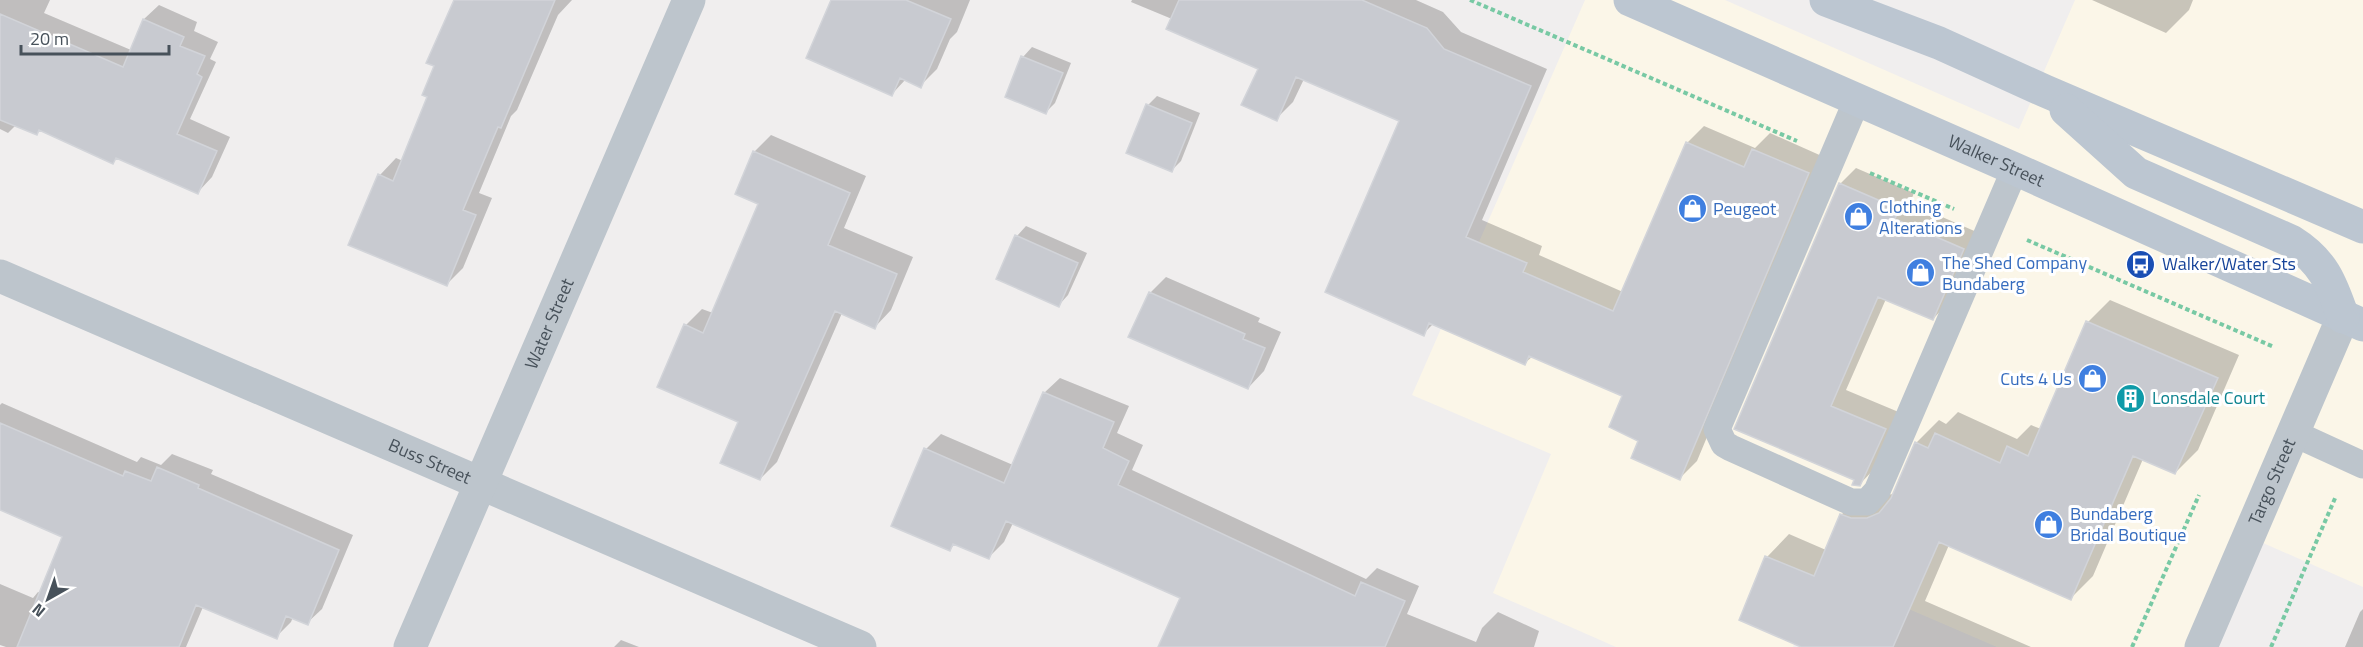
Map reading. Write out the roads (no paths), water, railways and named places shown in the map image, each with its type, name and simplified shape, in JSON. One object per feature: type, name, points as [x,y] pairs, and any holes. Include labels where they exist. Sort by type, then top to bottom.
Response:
[{"type":"main road","name":"Walker Street","points":[[1630,0],[2353,321]]},
{"type":"main road","points":[[1826,0],[1939,43],[2045,91],[2363,227]]},
{"type":"main road","points":[[2045,91],[2136,172],[2291,241],[2306,250],[2330,279],[2353,321]]},
{"type":"street","name":"Water Street","points":[[410,647],[689,0]]},
{"type":"street","name":"Buss Street","points":[[0,276],[860,647]]},
{"type":"street","name":"Targo Street","points":[[2201,647],[2293,433],[2353,321]]},
{"type":"lane","points":[[1857,100],[1717,429],[1724,444],[1731,448],[1851,502],[1867,502],[1877,492],[2015,169]]},
{"type":"lane","points":[[2293,433],[2357,462]]},
{"type":"place","name":"Peugeot","points":[[1692,209]]},
{"type":"place","name":"Clothing Alterations","points":[[1858,217]]},
{"type":"place","name":"Walker/Water Sts","points":[[2141,264]]},
{"type":"place","name":"The Shed Company Bundaberg","points":[[1921,273]]},
{"type":"place","name":"Cuts 4 Us","points":[[2093,379]]},
{"type":"place","name":"Lonsdale Court","points":[[2131,398]]},
{"type":"place","name":"Bundaberg Bridal Boutique","points":[[2049,524]]}]
